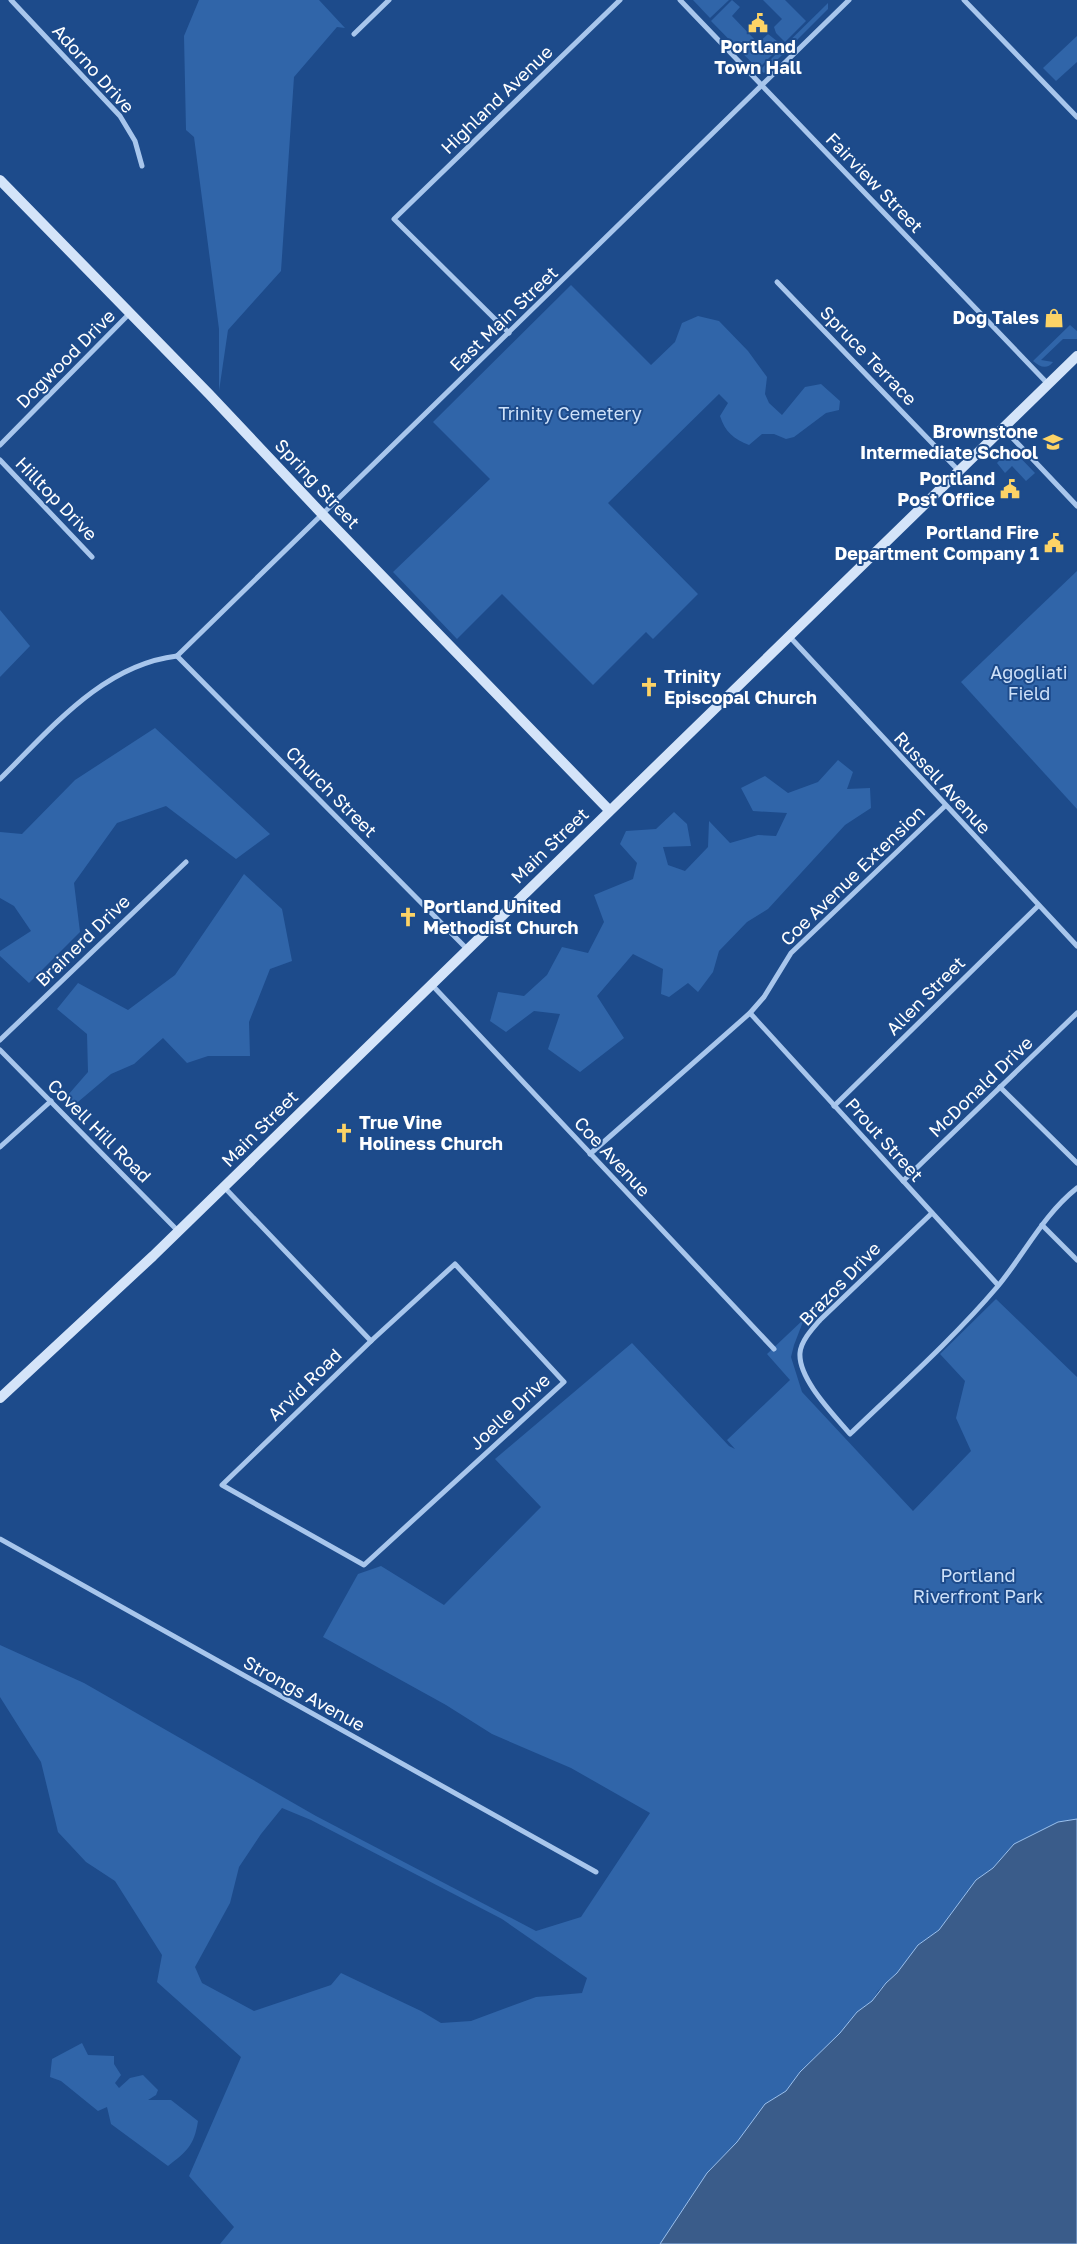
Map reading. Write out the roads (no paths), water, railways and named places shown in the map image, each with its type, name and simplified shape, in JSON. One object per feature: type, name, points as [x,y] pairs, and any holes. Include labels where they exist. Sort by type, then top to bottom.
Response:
[{"type":"main road","name":"Spring Street","points":[[0,180],[609,810]]},
{"type":"main road","name":"Main Street","points":[[0,1398],[179,1231],[430,984],[1077,356]]},
{"type":"street","name":"Adorno Drive","points":[[11,0],[120,116],[135,141],[142,166]]},
{"type":"street","points":[[354,34],[390,0]]},
{"type":"street","name":"Highland Avenue","points":[[509,333],[394,220],[620,0]]},
{"type":"street","name":"Fairview Street","points":[[680,0],[1049,384]]},
{"type":"street","name":"East Main Street","points":[[177,656],[849,0]]},
{"type":"street","points":[[964,0],[1077,117]]},
{"type":"street","name":"Spruce Terrace","points":[[777,282],[959,471]]},
{"type":"street","name":"Dogwood Drive","points":[[0,445],[130,313]]},
{"type":"street","points":[[1003,428],[1077,506]]},
{"type":"street","name":"Hilltop Drive","points":[[0,460],[92,557]]},
{"type":"street","name":"Russell Avenue","points":[[789,636],[1077,946]]},
{"type":"street","points":[[0,779],[89,693],[125,672],[156,658],[177,656]]},
{"type":"street","name":"Church Street","points":[[177,656],[467,949]]},
{"type":"street","name":"Coe Avenue Extension","points":[[590,1154],[750,1014],[764,997],[791,953],[945,806]]},
{"type":"street","name":"Brainerd Drive","points":[[0,1040],[186,862]]},
{"type":"street","name":"Allen Street","points":[[834,1106],[1038,906]]},
{"type":"street","name":"Coe Avenue","points":[[430,984],[774,1349]]},
{"type":"street","name":"McDonald Drive","points":[[903,1181],[1077,1013]]},
{"type":"street","name":"Prout Street","points":[[750,1014],[998,1285]]},
{"type":"street","name":"Covell Hill Road","points":[[0,1050],[179,1231]]},
{"type":"street","points":[[1000,1087],[1077,1163]]},
{"type":"street","points":[[0,1147],[51,1101]]},
{"type":"street","points":[[224,1187],[371,1341]]},
{"type":"street","points":[[998,1285],[1042,1225],[1077,1188]]},
{"type":"street","name":"Brazos Drive","points":[[932,1212],[820,1320],[807,1336],[800,1353],[805,1372],[813,1389],[850,1434],[961,1327],[998,1285]]},
{"type":"street","points":[[1042,1225],[1077,1260]]},
{"type":"street","name":"Joelle Drive","points":[[364,1565],[564,1382],[455,1264],[371,1341]]},
{"type":"street","name":"Arvid Road","points":[[364,1565],[222,1485],[371,1341]]},
{"type":"street","name":"Strongs Avenue","points":[[0,1539],[596,1872]]},
{"type":"place","name":"Portland Town Hall","points":[[758,23]]},
{"type":"place","name":"Dog Tales","points":[[1054,318]]},
{"type":"place","name":"Brownstone Intermediate School","points":[[1053,442]]},
{"type":"place","name":"Portland Post Office","points":[[1010,489]]},
{"type":"place","name":"Portland Fire Department Company 1","points":[[1054,543]]},
{"type":"place","name":"Trinity Episcopal Church","points":[[649,687]]},
{"type":"place","name":"Portland United Methodist Church","points":[[408,917]]},
{"type":"place","name":"True Vine Holiness Church","points":[[344,1133]]},
{"type":"park label","name":"Trinity Cemetery","points":[[570,414]]},
{"type":"park label","name":"Agogliati Field","points":[[1029,683]]},
{"type":"park label","name":"Portland Riverfront Park","points":[[978,1586]]}]
